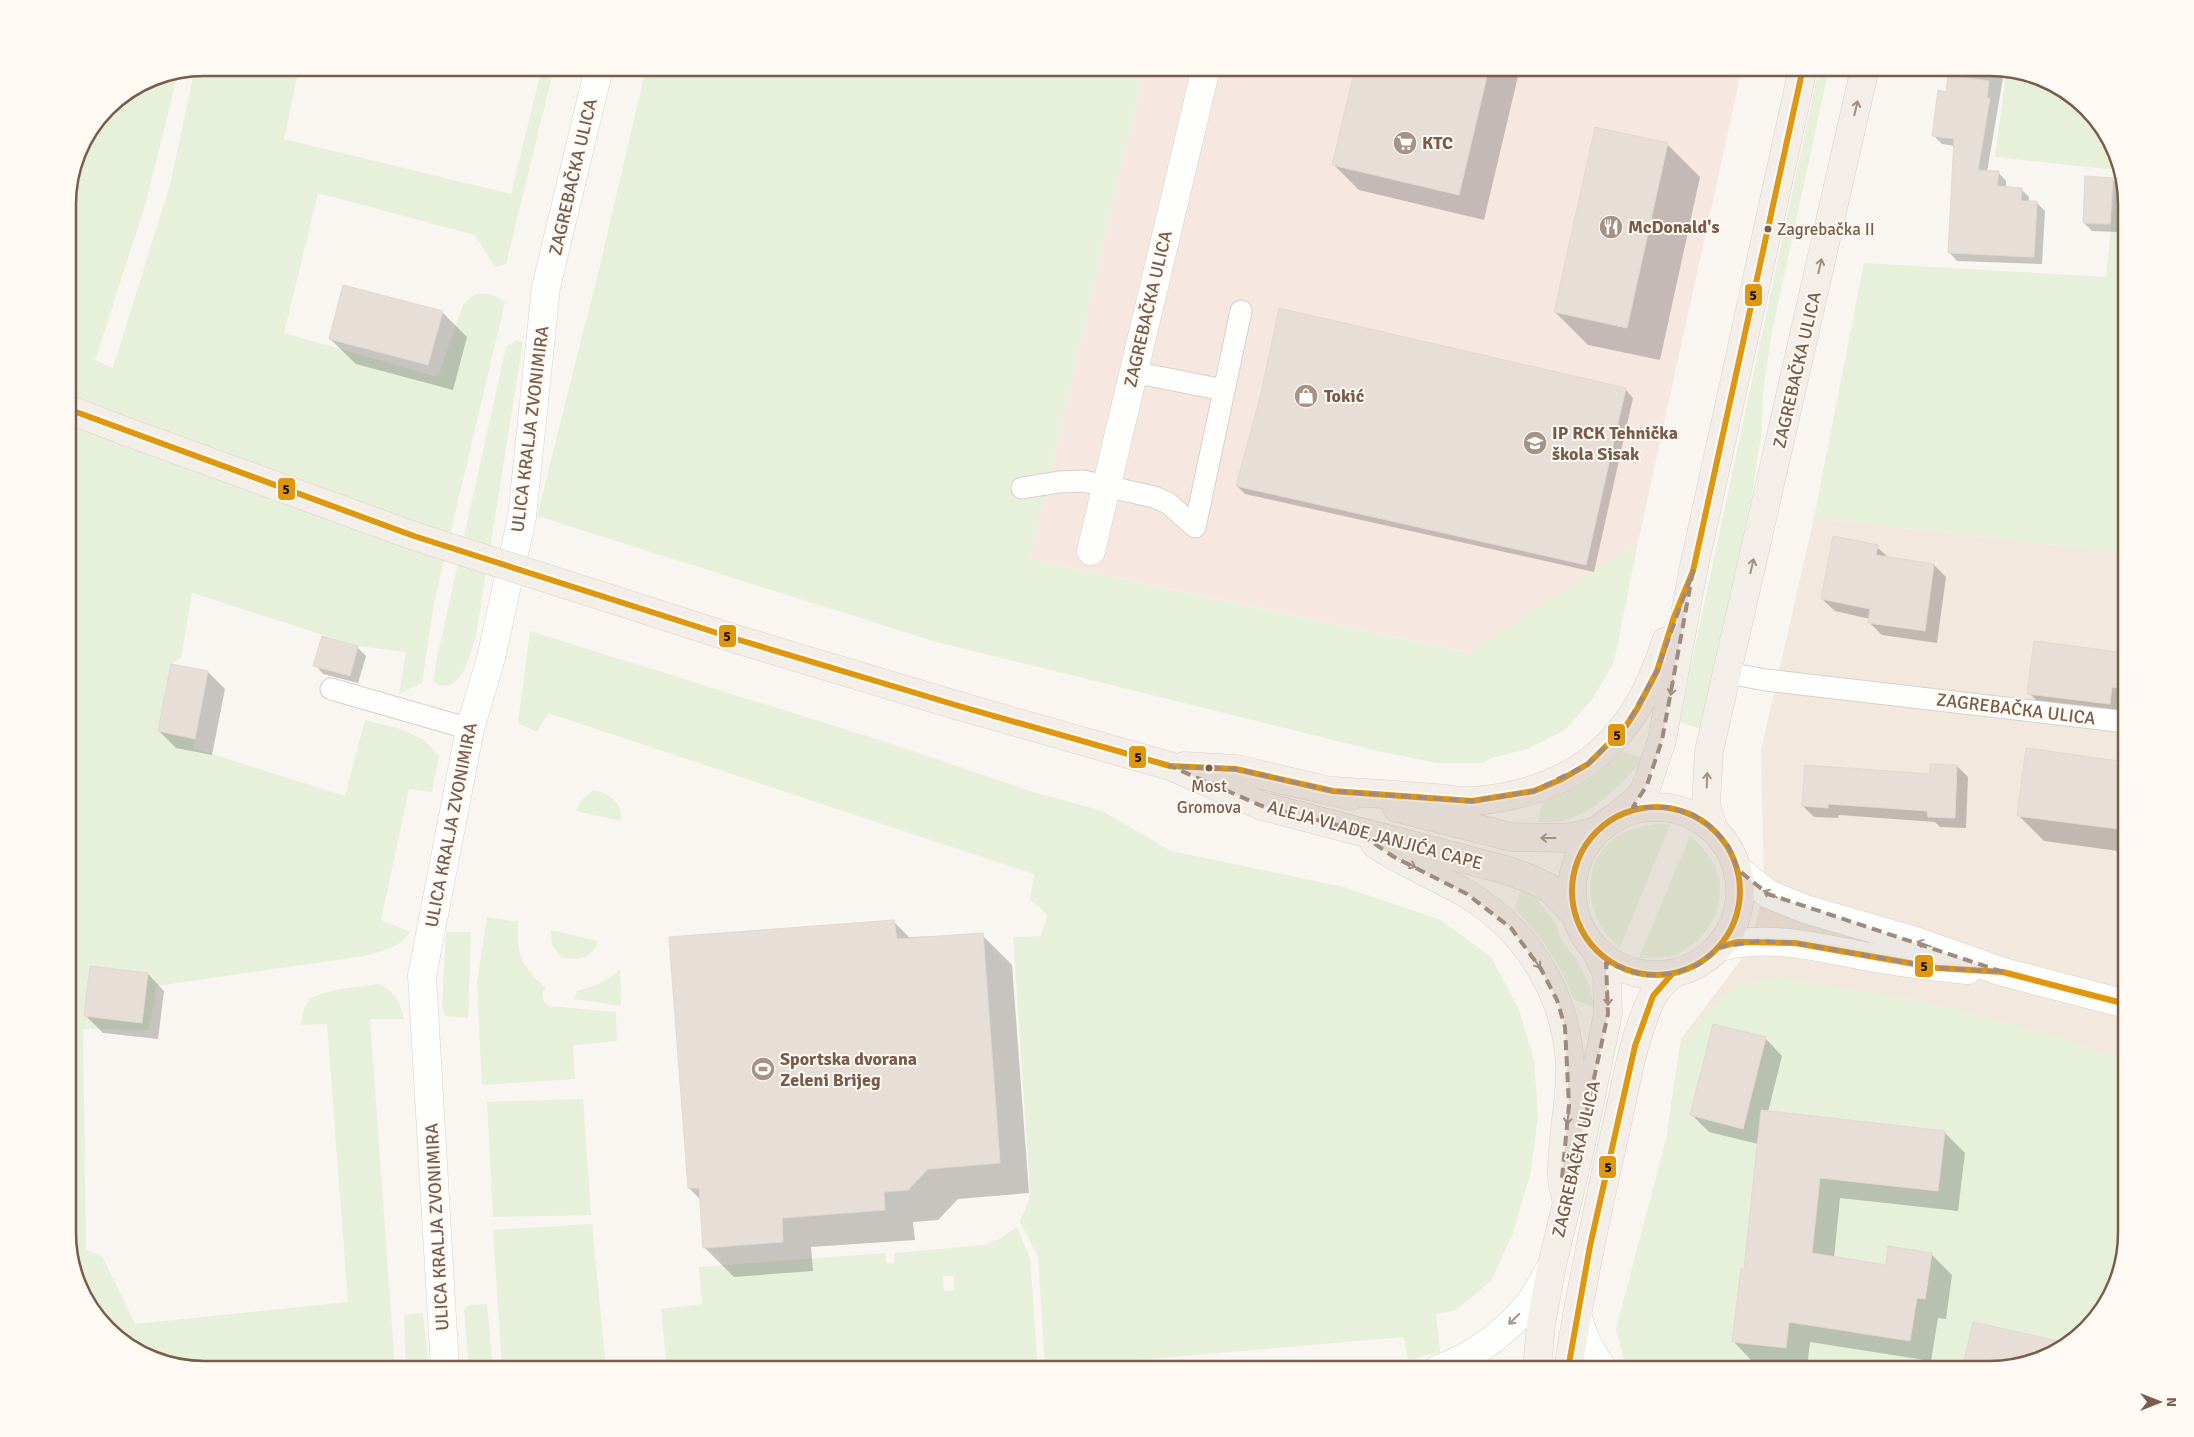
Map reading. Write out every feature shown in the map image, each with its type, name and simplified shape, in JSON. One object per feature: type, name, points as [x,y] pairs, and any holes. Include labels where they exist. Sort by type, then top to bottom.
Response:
[{"type":"main road","points":[[1618,815],[1642,806],[1668,806],[1692,814],[1713,828],[1729,847],[1738,870],[1741,890],[1739,911],[1731,930],[1720,947],[1698,965],[1672,974],[1644,975],[1619,967],[1596,951],[1586,940],[1574,913],[1571,890],[1574,869],[1582,848],[1596,831],[1638,799],[1647,785],[1662,740],[1693,571],[1801,76]]},
{"type":"main road","name":"ZAGREBAČKA ULICA","points":[[1713,828],[1706,804],[1709,751],[1863,76]]},
{"type":"main road","name":"ALEJA VLADE JANJIĆA CAPE","points":[[77,412],[414,536],[736,639],[959,706],[1170,766],[1262,806],[1502,869],[1531,879],[1549,888],[1574,913]]},
{"type":"main road","points":[[1333,791],[1472,801],[1534,791],[1562,779],[1588,764],[1637,709],[1657,671],[1674,617],[1693,571]]},
{"type":"main road","name":"ALEJA VLADE JANJIĆA CAPE","points":[[1170,766],[1236,769],[1333,791],[1511,837],[1568,838],[1596,831]]},
{"type":"main road","points":[[1354,829],[1394,857],[1466,894],[1487,909],[1511,928],[1541,969],[1557,1000],[1565,1027],[1570,1068],[1569,1105],[1562,1178],[1567,1202]]},
{"type":"main road","name":"ZAGREBAČKA ULICA","points":[[1538,1361],[1541,1324],[1552,1265],[1608,1014],[1607,974],[1596,951]]},
{"type":"main road","name":"ZAGREBAČKA ULICA","points":[[1569,1361],[1596,1217],[1636,1040],[1651,999],[1661,983],[1672,974]]},
{"type":"street","name":"ZAGREBAČKA ULICA","points":[[546,287],[597,76]]},
{"type":"street","name":"ZAGREBAČKA ULICA","points":[[1091,551],[1204,76]]},
{"type":"street","name":"ULICA KRALJA ZVONIMIRA","points":[[444,1361],[422,976],[470,729],[491,658],[522,517],[546,287]]},
{"type":"street","points":[[1738,870],[1768,894],[1805,909],[1915,941],[2003,972],[2118,1002]]},
{"type":"street","points":[[1720,947],[1738,942],[1795,943],[1937,968],[2003,972]]},
{"type":"street","points":[[1455,1361],[1506,1327],[1527,1306],[1552,1265]]},
{"type":"street","points":[[1577,1314],[1581,1331],[1597,1361]]},
{"type":"lane","points":[[1022,488],[1059,482],[1082,481],[1154,496],[1168,503],[1195,527],[1241,311]]},
{"type":"lane","points":[[1133,372],[1224,390]]},
{"type":"lane","name":"ZAGREBAČKA ULICA","points":[[1726,673],[1766,680],[2118,721]]},
{"type":"lane","points":[[331,690],[470,729]]},
{"type":"highlighted area","points":[[1693,571],[1662,740],[1647,785],[1633,807],[1668,807],[1692,814],[1713,828],[1729,847],[1738,870],[1768,894],[2003,972],[1937,968],[1795,943],[1760,941],[1720,947],[1698,965],[1672,974],[1644,975],[1606,963],[1608,1014],[1567,1202],[1562,1178],[1569,1105],[1565,1027],[1557,1000],[1541,969],[1511,928],[1467,894],[1394,857],[1353,829],[1262,806],[1170,766],[1236,769],[1333,791],[1472,801],[1534,791],[1588,764],[1626,726],[1657,671]]},
{"type":"shaded area","points":[[1142,76],[1740,76],[1638,542],[1471,653],[1030,559]]},
{"type":"shaded area","points":[[1814,518],[2118,552],[2117,1249],[2111,1274],[2096,1304],[2074,1329],[2046,1348],[2006,1360],[1989,1361],[1625,1361],[1665,1148],[1681,1039],[1749,949],[1764,890],[1761,750]]},
{"type":"green space","points":[[297,76],[284,139],[511,194],[540,76],[552,76],[506,264],[495,267],[475,235],[318,193],[284,333],[438,377],[463,305],[475,294],[491,294],[505,302],[434,603],[422,683],[399,694],[406,652],[358,646],[192,593],[181,658],[171,664],[158,731],[195,739],[193,748],[345,796],[365,720],[401,729],[424,740],[439,756],[432,792],[409,789],[381,920],[410,932],[396,945],[364,956],[156,986],[149,1030],[83,1029],[86,1250],[102,1256],[135,1324],[348,1302],[327,1024],[301,1025],[306,1004],[313,998],[330,991],[379,984],[394,994],[399,1002],[404,1019],[370,1019],[394,1361],[205,1361],[188,1360],[163,1354],[133,1339],[108,1317],[89,1289],[79,1257],[77,1241],[77,196],[81,171],[89,148],[108,120],[140,93],[163,83],[176,80],[145,206],[95,360],[113,368],[170,185],[193,77]]},
{"type":"green space","points":[[644,76],[1142,76],[1030,559],[1470,653],[1638,542],[1614,662],[1593,698],[1565,730],[1527,749],[1491,758],[1483,763],[1436,763],[1378,751],[933,641],[537,516],[602,257]]},
{"type":"green space","points":[[1817,76],[1827,76],[1772,331],[1763,392],[1762,429],[1751,500],[1702,729],[1679,722]]},
{"type":"green space","points":[[2006,77],[2046,89],[2074,108],[2096,133],[2105,148],[2113,170],[1995,157]]},
{"type":"green space","points":[[2116,183],[2118,205],[2118,552],[1814,518],[1864,263],[2106,277]]},
{"type":"green space","points":[[517,340],[522,343],[522,348],[476,635],[463,672],[451,684],[443,686],[433,682],[437,658],[505,352],[507,346]]},
{"type":"green space","points":[[530,631],[883,741],[1034,792],[1102,811],[1171,851],[1344,887],[1439,919],[1491,957],[1519,1010],[1534,1060],[1538,1116],[1531,1171],[1513,1233],[1491,1281],[1456,1310],[1436,1314],[1440,1352],[1410,1360],[1407,1356],[1404,1337],[1126,1361],[1045,1361],[1038,1257],[1020,1221],[1028,1203],[1030,1190],[1013,937],[1041,936],[1047,916],[1042,909],[1030,900],[1034,874],[548,713],[537,732],[518,723]]},
{"type":"green space","points":[[1622,752],[1644,758],[1607,796],[1574,817],[1561,821],[1538,822],[1542,803],[1585,782]]},
{"type":"green space","points":[[593,790],[605,794],[618,804],[622,821],[576,811],[580,802]]},
{"type":"green space","points":[[1657,824],[1670,825],[1620,947],[1608,935],[1599,921],[1590,891],[1591,875],[1596,860],[1606,846],[1619,835],[1633,829]]},
{"type":"green space","points":[[1690,836],[1710,858],[1719,879],[1720,891],[1714,916],[1709,927],[1701,937],[1681,952],[1666,957],[1639,958]]},
{"type":"green space","points":[[1521,889],[1538,900],[1556,924],[1561,940],[1577,960],[1590,987],[1594,1007],[1574,1000],[1556,962],[1534,931],[1515,909]]},
{"type":"green space","points":[[487,917],[518,922],[518,943],[522,959],[526,967],[546,988],[542,993],[544,1002],[549,1006],[616,1012],[617,1041],[573,1045],[575,1079],[482,1085],[477,983]]},
{"type":"green space","points":[[551,930],[598,941],[592,952],[584,957],[573,959],[561,957],[552,945]]},
{"type":"green space","points":[[446,932],[471,932],[468,1018],[445,1016],[442,1006]]},
{"type":"green space","points":[[620,969],[621,1006],[574,999],[577,991],[606,980]]},
{"type":"green space","points":[[1778,977],[1922,1000],[2055,1035],[2118,1058],[2117,1249],[2105,1289],[2086,1317],[2074,1329],[2046,1348],[2006,1360],[1624,1361],[1616,1329],[1666,1139],[1680,1046],[1708,1010],[1739,984]]},
{"type":"green space","points":[[583,1099],[591,1215],[493,1217],[487,1102]]},
{"type":"green space","points":[[592,1224],[605,1361],[501,1361],[493,1230]]},
{"type":"green space","points":[[1017,1227],[1030,1258],[1037,1361],[666,1361],[661,1309],[702,1304],[699,1267],[885,1253],[886,1263],[894,1264],[894,1253],[984,1245],[1001,1238]],"holes":[[[943,1276],[954,1276],[954,1290],[944,1291]]]},
{"type":"green space","points":[[487,1304],[492,1361],[468,1361],[464,1309],[469,1305]]},
{"type":"green space","points":[[423,1313],[428,1361],[406,1361],[404,1315]]},
{"type":"building","name":"KTC","points":[[1353,76],[1487,76],[1459,195],[1332,165]]},
{"type":"building","points":[[1948,76],[1989,81],[1987,98],[1990,98],[1978,170],[1999,171],[1997,186],[2022,188],[2021,201],[2037,201],[2034,257],[1948,253],[1954,139],[1932,136],[1938,90],[1946,92]]},
{"type":"building","name":"McDonald's","points":[[1595,127],[1668,143],[1627,328],[1554,312]]},
{"type":"building","points":[[2085,176],[2113,178],[2110,224],[2083,223]]},
{"type":"building","points":[[343,285],[443,311],[428,365],[329,339]]},
{"type":"building","points":[[1279,308],[1626,388],[1586,565],[1236,486],[1260,397]]},
{"type":"building","points":[[1833,536],[1878,545],[1876,555],[1934,564],[1925,631],[1868,623],[1870,609],[1821,599]]},
{"type":"building","points":[[322,636],[358,646],[350,676],[313,666]]},
{"type":"building","points":[[2034,641],[2118,652],[2118,688],[2112,687],[2110,704],[2027,694]]},
{"type":"building","points":[[171,664],[208,671],[195,739],[158,731]]},
{"type":"building","points":[[2026,748],[2118,761],[2118,829],[2017,816]]},
{"type":"building","points":[[1930,764],[1957,765],[1955,818],[1928,817],[1927,811],[1828,804],[1828,808],[1802,806],[1805,765],[1930,774]]},
{"type":"building","points":[[894,920],[897,939],[983,933],[1000,1163],[928,1169],[908,1190],[884,1192],[885,1210],[782,1218],[783,1242],[703,1248],[699,1188],[688,1188],[669,937]]},
{"type":"building","points":[[90,966],[148,973],[142,1023],[84,1016]]},
{"type":"building","points":[[1713,1024],[1766,1037],[1743,1129],[1690,1115]]},
{"type":"building","points":[[1761,1110],[1945,1131],[1938,1191],[1820,1178],[1812,1253],[1886,1265],[1888,1246],[1932,1253],[1925,1299],[1917,1298],[1910,1341],[1789,1322],[1786,1348],[1732,1342],[1741,1269],[1744,1269]]},
{"type":"building","points":[[1973,1322],[2058,1341],[2031,1354],[2006,1360],[1964,1361]]},
{"type":"transit line","name":"5","points":[[77,412],[414,536],[736,639],[959,706],[1170,766],[1236,769],[1333,791],[1472,801],[1534,791],[1562,779],[1588,764],[1626,726],[1657,671],[1674,617],[1693,571],[1801,76]]},
{"type":"transit line","name":"5","points":[[1664,807],[1688,813],[1716,831],[1726,844],[1737,866],[1740,891],[1737,916],[1726,938],[1716,951],[1703,961],[1681,972],[1648,975],[1631,972],[1616,965],[1602,956],[1591,945],[1575,916],[1572,883],[1575,866],[1582,851],[1591,837],[1602,826],[1631,810],[1664,807]]},
{"type":"transit line","name":"5","points":[[1720,947],[1738,942],[1795,943],[1937,968],[2003,972],[2118,1002]]},
{"type":"transit line","name":"5","points":[[1569,1361],[1590,1246],[1635,1046],[1653,996],[1672,974]]},
{"type":"place","name":"KTC","points":[[1405,143]]},
{"type":"place","name":"McDonald's","points":[[1611,227]]},
{"type":"place","name":"Zagrebačka II","points":[[1768,229]]},
{"type":"place","name":"Tokić","points":[[1306,396]]},
{"type":"place","name":"IP RCK Tehnička škola Sisak","points":[[1535,443]]},
{"type":"place","name":"Most Gromova","points":[[1209,768]]},
{"type":"place","name":"Sportska dvorana Zeleni Brijeg","points":[[763,1069]]}]
